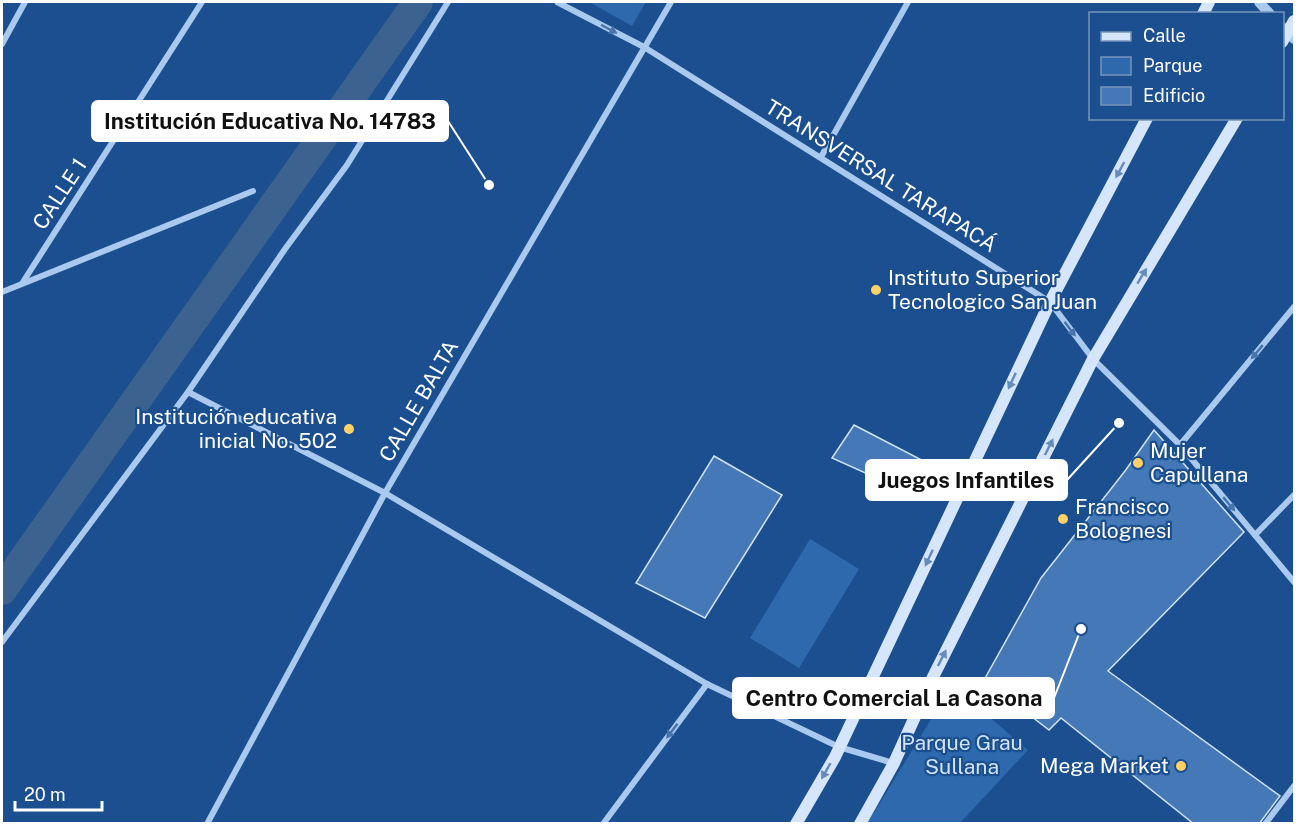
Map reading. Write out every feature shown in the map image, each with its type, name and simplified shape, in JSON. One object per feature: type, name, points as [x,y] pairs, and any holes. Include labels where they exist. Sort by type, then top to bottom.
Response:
[{"type":"main road","points":[[1287,35],[1294,21]]},
{"type":"main road","points":[[796,824],[839,747],[1050,302],[1146,120]]},
{"type":"main road","points":[[860,824],[894,763],[933,677],[1093,359],[1236,120]]},
{"type":"street","points":[[2,44],[25,2]]},
{"type":"street","name":"CALLE 1","points":[[23,282],[202,2]]},
{"type":"street","points":[[2,642],[188,392],[285,249],[347,165],[448,2]]},
{"type":"street","name":"TRANSVERSAL TARAPACÁ","points":[[557,2],[644,47],[1050,302],[1093,359],[1180,445],[1294,582]]},
{"type":"street","name":"CALLE BALTA","points":[[207,824],[385,493],[671,2]]},
{"type":"street","points":[[820,158],[908,2]]},
{"type":"street","points":[[2,292],[253,191]]},
{"type":"street","points":[[1180,445],[1294,307]]},
{"type":"street","points":[[188,392],[385,493],[707,684],[839,747],[894,763]]},
{"type":"street","points":[[1255,535],[1294,495]]},
{"type":"street","points":[[603,824],[707,684]]},
{"type":"street","points":[[1265,824],[1294,786]]},
{"type":"green space","points":[[589,2],[646,2],[632,26]]},
{"type":"green space","points":[[810,539],[859,569],[799,668],[750,638]]},
{"type":"green space","name":"Parque Grau Sullana","points":[[952,685],[1028,750],[960,823],[867,824]]},
{"type":"building","points":[[854,425],[939,469],[921,498],[832,458]]},
{"type":"building","points":[[1154,430],[1244,532],[1108,671],[1280,796],[1259,824],[1194,824],[1061,718],[1049,730],[984,680],[1041,578],[1125,471]]},
{"type":"building","points":[[714,456],[782,495],[705,618],[636,583]]},
{"type":"waterway","points":[[2,590],[418,2]]},
{"type":"place","name":"Institución Educativa No. 14783","points":[[489,185]]},
{"type":"place","name":"Instituto Superior Tecnologico San Juan","points":[[876,290]]},
{"type":"place","name":"Juegos Infantiles","points":[[1119,423]]},
{"type":"place","name":"Institución educativa inicial No. 502","points":[[349,429]]},
{"type":"place","name":"Mujer Capullana","points":[[1138,463]]},
{"type":"place","name":"Francisco Bolognesi","points":[[1063,519]]},
{"type":"place","name":"Centro Comercial La Casona","points":[[1081,629]]},
{"type":"place","name":"Mega Market","points":[[1181,766]]}]
